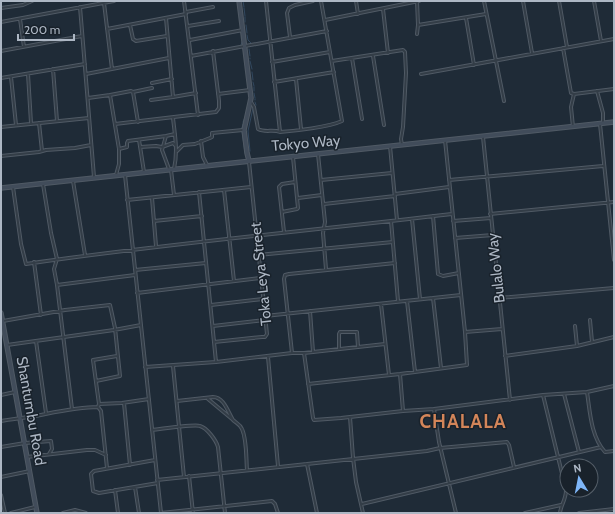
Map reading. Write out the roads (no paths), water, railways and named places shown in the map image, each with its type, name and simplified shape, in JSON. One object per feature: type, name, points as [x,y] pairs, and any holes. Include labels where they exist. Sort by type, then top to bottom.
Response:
[{"type":"main road","points":[[241,1],[243,30],[253,89],[252,102],[246,129],[248,154],[243,162]]},
{"type":"main road","points":[[241,1],[252,102],[244,130],[249,161]]},
{"type":"main road","name":"Tokyo Way","points":[[1,188],[614,122]]},
{"type":"main road","points":[[248,154],[252,159],[256,160]]},
{"type":"main road","name":"Shantumbu Road","points":[[1,313],[3,336],[7,345],[37,513]]},
{"type":"street","points":[[1,8],[23,5],[32,1]]},
{"type":"street","points":[[1,22],[114,1]]},
{"type":"street","points":[[184,1],[190,40],[198,115]]},
{"type":"street","points":[[266,1],[280,132]]},
{"type":"street","points":[[290,38],[289,8],[313,1]]},
{"type":"street","points":[[252,102],[258,130],[262,131],[276,130],[280,132],[333,124],[342,121],[321,1]]},
{"type":"street","points":[[356,1],[358,14]]},
{"type":"street","points":[[325,20],[418,1],[417,34]]},
{"type":"street","points":[[484,1],[504,101]]},
{"type":"street","points":[[523,1],[532,53]]},
{"type":"street","points":[[560,1],[567,47]]},
{"type":"street","points":[[594,1],[601,41]]},
{"type":"street","points":[[104,3],[112,69]]},
{"type":"street","points":[[107,29],[166,18],[213,7]]},
{"type":"street","points":[[80,8],[94,178]]},
{"type":"street","points":[[383,8],[388,53]]},
{"type":"street","points":[[418,25],[486,14]]},
{"type":"street","points":[[166,18],[173,97]]},
{"type":"street","points":[[466,18],[474,65]]},
{"type":"street","points":[[20,19],[24,47]]},
{"type":"street","points":[[188,26],[219,21]]},
{"type":"street","points":[[130,24],[133,39],[139,42],[167,36]]},
{"type":"street","points":[[190,40],[243,30]]},
{"type":"street","points":[[191,56],[327,31]]},
{"type":"street","points":[[1,51],[82,36]]},
{"type":"street","points":[[421,74],[474,65],[496,59],[614,39]]},
{"type":"street","points":[[563,48],[571,93],[574,94]]},
{"type":"street","points":[[332,61],[403,50],[406,54],[406,73],[404,127],[401,139],[402,145]]},
{"type":"street","points":[[115,124],[214,113],[218,110],[219,105],[213,52]]},
{"type":"street","points":[[272,62],[330,52]]},
{"type":"street","points":[[372,56],[384,125]]},
{"type":"street","points":[[86,74],[169,58]]},
{"type":"street","points":[[352,58],[362,118]]},
{"type":"street","points":[[1,78],[85,64]]},
{"type":"street","points":[[53,69],[57,121]]},
{"type":"street","points":[[274,82],[334,72]]},
{"type":"street","points":[[28,74],[31,123]]},
{"type":"street","points":[[11,77],[16,125]]},
{"type":"street","points":[[152,83],[172,79]]},
{"type":"street","points":[[296,79],[301,129]]},
{"type":"street","points":[[88,98],[152,88]]},
{"type":"street","points":[[574,94],[614,89]]},
{"type":"street","points":[[218,94],[250,90]]},
{"type":"street","points":[[597,91],[603,113],[601,124],[603,166],[614,260]]},
{"type":"street","points":[[132,92],[138,122]]},
{"type":"street","points":[[151,100],[196,93]]},
{"type":"street","points":[[573,127],[571,107],[574,94]]},
{"type":"street","points":[[110,95],[119,148],[119,164],[116,175]]},
{"type":"street","points":[[1,127],[89,118]]},
{"type":"street","points":[[173,118],[177,151]]},
{"type":"street","points":[[39,123],[42,151]]},
{"type":"street","points":[[171,169],[177,151],[183,145],[196,144],[212,138],[212,133],[244,130]]},
{"type":"street","points":[[119,148],[127,147],[127,142],[175,134]]},
{"type":"street","points":[[166,136],[162,147],[171,169],[174,195]]},
{"type":"street","name":"Bulalo Way","points":[[483,136],[510,400]]},
{"type":"street","points":[[139,140],[144,172]]},
{"type":"street","points":[[308,384],[467,365],[465,332],[445,140]]},
{"type":"street","points":[[201,141],[203,157],[207,165]]},
{"type":"street","points":[[140,147],[162,147],[173,143],[176,147]]},
{"type":"street","points":[[1,156],[91,145]]},
{"type":"street","points":[[390,146],[397,220]]},
{"type":"street","points":[[318,154],[324,204],[325,222],[323,233],[326,269]]},
{"type":"street","points":[[282,212],[298,209],[293,156]]},
{"type":"street","name":"Toka Leya Street","points":[[214,342],[265,337],[267,334],[249,161]]},
{"type":"street","points":[[449,180],[603,166]]},
{"type":"street","points":[[321,180],[392,173]]},
{"type":"street","points":[[125,174],[161,513],[192,511],[272,501],[276,504],[278,513]]},
{"type":"street","points":[[73,180],[85,256]]},
{"type":"street","points":[[284,232],[279,186],[282,184],[295,182]]},
{"type":"street","points":[[43,183],[49,225],[57,259],[54,270],[61,311],[72,409]]},
{"type":"street","points":[[13,186],[21,244],[26,264],[204,240],[452,214]]},
{"type":"street","points":[[127,200],[252,187]]},
{"type":"street","points":[[324,204],[449,187]]},
{"type":"street","points":[[224,190],[234,281]]},
{"type":"street","points":[[199,192],[216,362]]},
{"type":"street","points":[[297,198],[322,195]]},
{"type":"street","points":[[152,198],[156,246]]},
{"type":"street","points":[[490,214],[614,202]]},
{"type":"street","points":[[154,221],[202,216]]},
{"type":"street","points":[[433,216],[438,274],[443,276],[459,273]]},
{"type":"street","points":[[453,221],[491,218]]},
{"type":"street","points":[[412,219],[420,299]]},
{"type":"street","points":[[391,221],[398,302]]},
{"type":"street","points":[[455,238],[493,235]]},
{"type":"street","points":[[258,255],[393,242]]},
{"type":"street","points":[[34,262],[41,315]]},
{"type":"street","points":[[135,270],[206,263]]},
{"type":"street","points":[[292,353],[289,313],[284,279],[286,275],[326,269],[395,263]]},
{"type":"street","points":[[57,285],[136,275]]},
{"type":"street","points":[[137,292],[260,278]]},
{"type":"street","points":[[499,298],[614,288]]},
{"type":"street","points":[[265,316],[461,295]]},
{"type":"street","points":[[433,298],[442,368]]},
{"type":"street","points":[[211,305],[263,299]]},
{"type":"street","points":[[407,301],[415,372]]},
{"type":"street","points":[[381,304],[389,375]]},
{"type":"street","points":[[2,321],[61,311],[110,305],[120,376],[96,381]]},
{"type":"street","points":[[310,311],[313,352]]},
{"type":"street","points":[[213,326],[265,320]]},
{"type":"street","points":[[590,320],[592,342]]},
{"type":"street","points":[[7,345],[141,325]]},
{"type":"street","points":[[575,326],[577,346]]},
{"type":"street","points":[[465,332],[502,329]]},
{"type":"street","points":[[339,349],[338,334],[340,332],[357,332],[358,347]]},
{"type":"street","points":[[505,356],[577,346],[614,337]]},
{"type":"street","points":[[36,341],[46,413]]},
{"type":"street","points":[[145,367],[216,362],[386,344]]},
{"type":"street","points":[[304,353],[313,419],[434,409],[543,395],[587,392],[614,386]]},
{"type":"street","points":[[98,407],[100,404],[93,360],[117,356]]},
{"type":"street","points":[[268,357],[278,466]]},
{"type":"street","points":[[173,366],[184,477]]},
{"type":"street","points":[[400,374],[404,411]]},
{"type":"street","points":[[1,395],[15,392]]},
{"type":"street","points":[[587,392],[595,432],[601,447],[606,452],[614,451]]},
{"type":"street","points":[[564,394],[579,452]]},
{"type":"street","points":[[543,395],[566,490],[566,497],[561,505],[560,513]]},
{"type":"street","points":[[207,398],[239,425],[242,430],[245,447],[246,470]]},
{"type":"street","points":[[177,401],[219,398],[229,411],[234,421]]},
{"type":"street","points":[[100,404],[124,403],[149,399]]},
{"type":"street","points":[[124,403],[130,465]]},
{"type":"street","points":[[1,421],[72,409],[98,407]]},
{"type":"street","points":[[98,407],[101,411],[107,468]]},
{"type":"street","points":[[434,409],[440,448],[456,513]]},
{"type":"street","points":[[350,417],[356,482],[363,513]]},
{"type":"street","points":[[152,430],[198,425],[208,432],[216,441],[218,447],[225,513]]},
{"type":"street","points":[[1,448],[25,443],[52,441],[52,449],[49,454]]},
{"type":"street","points":[[158,480],[427,451],[440,448],[507,442],[514,468]]},
{"type":"street","points":[[362,504],[601,447]]},
{"type":"street","points":[[27,457],[87,450],[95,450],[106,455]]},
{"type":"street","points":[[155,460],[107,468],[92,473],[93,491],[98,493],[158,483]]},
{"type":"street","points":[[307,464],[317,513]]},
{"type":"street","points":[[1,477],[30,471]]},
{"type":"street","points":[[189,476],[192,511]]},
{"type":"street","points":[[135,487],[138,513]]},
{"type":"street","points":[[115,490],[117,513]]},
{"type":"street","points":[[1,495],[5,513]]},
{"type":"street","points":[[525,513],[561,505]]},
{"type":"street","points":[[11,513],[36,506]]},
{"type":"street","points":[[579,513],[614,509]]},
{"type":"street","points":[[63,513],[75,510],[86,513]]},
{"type":"waterway","points":[[243,1],[244,7]]},
{"type":"waterway","points":[[244,8],[245,16]]},
{"type":"waterway","points":[[245,17],[245,22]]},
{"type":"waterway","points":[[246,25],[247,33]]},
{"type":"waterway","points":[[247,35],[248,40],[251,43]]},
{"type":"waterway","points":[[249,49],[250,56]]},
{"type":"waterway","points":[[250,61],[252,69]]},
{"type":"waterway","points":[[252,72],[253,80]]},
{"type":"waterway","points":[[253,82],[254,86]]},
{"type":"waterway","points":[[254,93],[255,98]]},
{"type":"waterway","points":[[250,151],[248,131],[253,108]]},
{"type":"waterway","points":[[243,122],[246,115]]},
{"type":"waterway","points":[[242,128],[243,124]]},
{"type":"waterway","points":[[242,131],[245,153]]},
{"type":"district","name":"CHALALA","points":[[463,421]]}]
